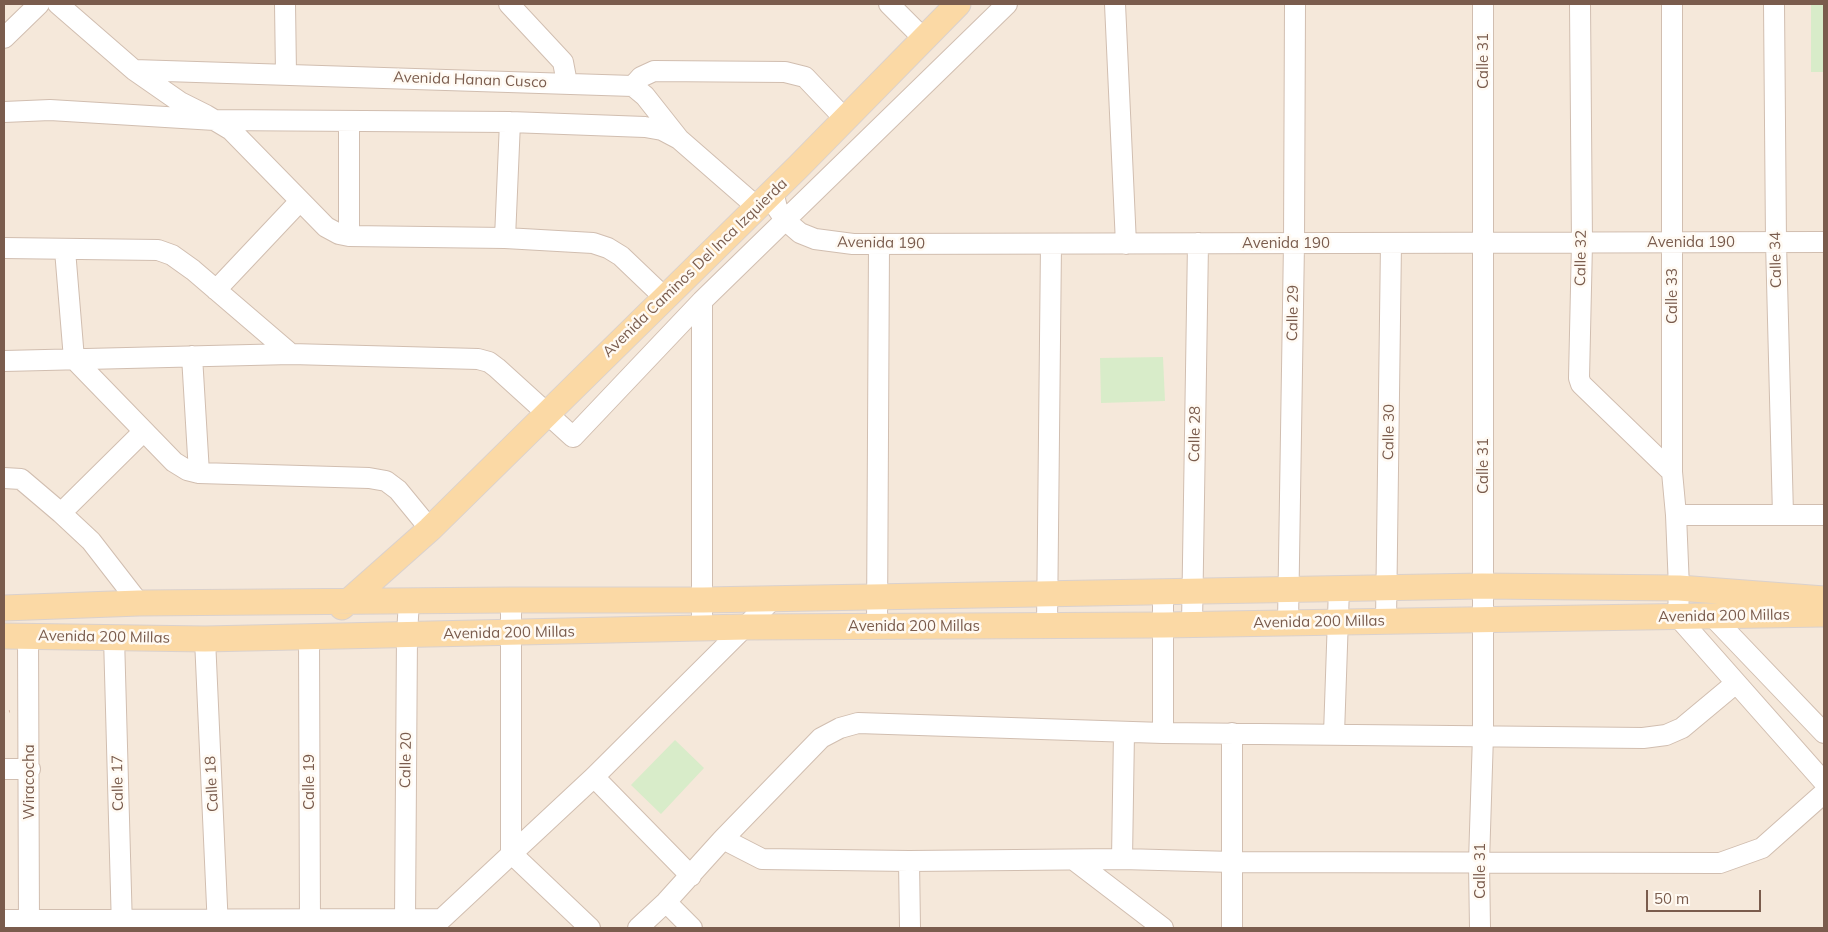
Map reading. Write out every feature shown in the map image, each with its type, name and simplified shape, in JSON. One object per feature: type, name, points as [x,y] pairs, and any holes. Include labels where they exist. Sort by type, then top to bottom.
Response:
[{"type":"main road","name":"Avenida Caminos Del Inca Izquierda","points":[[309,636],[430,528],[765,199],[958,4]]},
{"type":"main road","name":"Avenida 200 Millas","points":[[4,608],[139,603],[702,600],[1482,586],[1679,588],[1824,599]]},
{"type":"main road","name":"Avenida 200 Millas","points":[[16,636],[206,639],[746,626],[1192,625],[1824,614]]},
{"type":"street","points":[[4,38],[39,4]]},
{"type":"street","points":[[58,4],[134,70],[180,102],[231,130],[326,226],[349,236],[505,238],[593,243],[608,248],[621,256],[665,298]]},
{"type":"street","points":[[285,4],[286,74]]},
{"type":"street","points":[[509,4],[563,62],[566,83]]},
{"type":"street","points":[[890,4],[924,39]]},
{"type":"street","name":"Avenida Caminos Del Inca Izquierda","points":[[548,413],[573,437],[702,301],[1007,4]]},
{"type":"street","points":[[1115,4],[1126,244]]},
{"type":"street","name":"Calle 29","points":[[1288,623],[1294,243],[1295,4]]},
{"type":"street","name":"Calle 31","points":[[1480,928],[1479,862],[1483,735],[1483,4]]},
{"type":"street","name":"Calle 32","points":[[1580,4],[1582,243],[1579,378],[1581,384],[1672,472]]},
{"type":"street","name":"Calle 33","points":[[1672,4],[1672,472],[1676,515],[1679,588],[1678,617]]},
{"type":"street","name":"Calle 34","points":[[1774,4],[1776,242],[1783,515]]},
{"type":"street","name":"Avenida Hanan Cusco","points":[[134,70],[633,86]]},
{"type":"street","points":[[679,139],[645,96],[633,86],[640,77],[654,71],[785,72],[805,77],[845,119]]},
{"type":"street","points":[[4,112],[50,110],[215,120],[510,122],[645,127],[662,130],[679,139],[765,199]]},
{"type":"street","points":[[349,121],[349,236]]},
{"type":"street","points":[[505,238],[510,122]]},
{"type":"street","name":"Avenida 190","points":[[765,199],[777,208],[786,221],[800,233],[815,239],[831,242],[879,244],[1824,242]]},
{"type":"street","points":[[216,290],[300,201]]},
{"type":"street","name":"Calle 30","points":[[1386,621],[1391,243]]},
{"type":"street","points":[[877,626],[879,244]]},
{"type":"street","points":[[1047,626],[1051,244]]},
{"type":"street","name":"Calle 28","points":[[1192,625],[1198,244]]},
{"type":"street","points":[[4,248],[158,250],[172,255],[184,262],[291,354]]},
{"type":"street","points":[[66,250],[74,359],[174,462],[187,470],[199,473],[369,478],[386,481],[398,490],[430,528]]},
{"type":"street","points":[[702,301],[702,628]]},
{"type":"street","points":[[4,361],[291,354],[478,359],[489,362],[497,368],[548,413]]},
{"type":"street","points":[[192,356],[199,473]]},
{"type":"street","points":[[61,513],[143,432]]},
{"type":"street","points":[[4,478],[21,479],[61,513],[91,541],[139,603]]},
{"type":"street","points":[[1676,515],[1824,515]]},
{"type":"street","points":[[1334,734],[1339,588]]},
{"type":"street","points":[[1163,592],[1163,733]]},
{"type":"street","points":[[4,920],[29,924],[310,924],[405,920],[436,924],[594,777],[773,599]]},
{"type":"street","points":[[510,600],[511,853],[590,928]]},
{"type":"street","name":"Calle 20","points":[[405,920],[407,634],[409,601]]},
{"type":"street","points":[[1678,617],[1824,782]]},
{"type":"street","points":[[1713,617],[1824,733]]},
{"type":"street","name":"Wiracocha","points":[[16,636],[30,769],[29,924]]},
{"type":"street","name":"Calle 19","points":[[309,636],[310,924]]},
{"type":"street","name":"Calle 17","points":[[114,637],[122,924]]},
{"type":"street","name":"Calle 18","points":[[206,639],[218,924]]},
{"type":"street","points":[[638,928],[666,902],[821,738],[840,728],[858,724],[1163,733],[1643,738],[1666,735],[1682,728],[1736,683]]},
{"type":"street","points":[[1122,859],[1124,732]]},
{"type":"street","points":[[1232,733],[1234,862],[1232,928]]},
{"type":"street","points":[[4,769],[30,769]]},
{"type":"street","points":[[594,777],[690,876]]},
{"type":"street","points":[[724,840],[762,859],[909,861],[1122,859],[1234,862],[1720,863],[1762,848],[1824,793]]},
{"type":"street","points":[[1074,860],[1163,928]]},
{"type":"street","points":[[909,861],[910,928]]},
{"type":"street","points":[[666,902],[692,928]]},
{"type":"shaded area","points":[[4,4],[1824,4],[1824,928],[4,928]]},
{"type":"green space","points":[[1811,4],[1824,4],[1824,72],[1811,72]]},
{"type":"green space","points":[[1163,357],[1165,401],[1101,403],[1100,358]]},
{"type":"green space","points":[[675,740],[704,768],[661,814],[631,785]]}]
